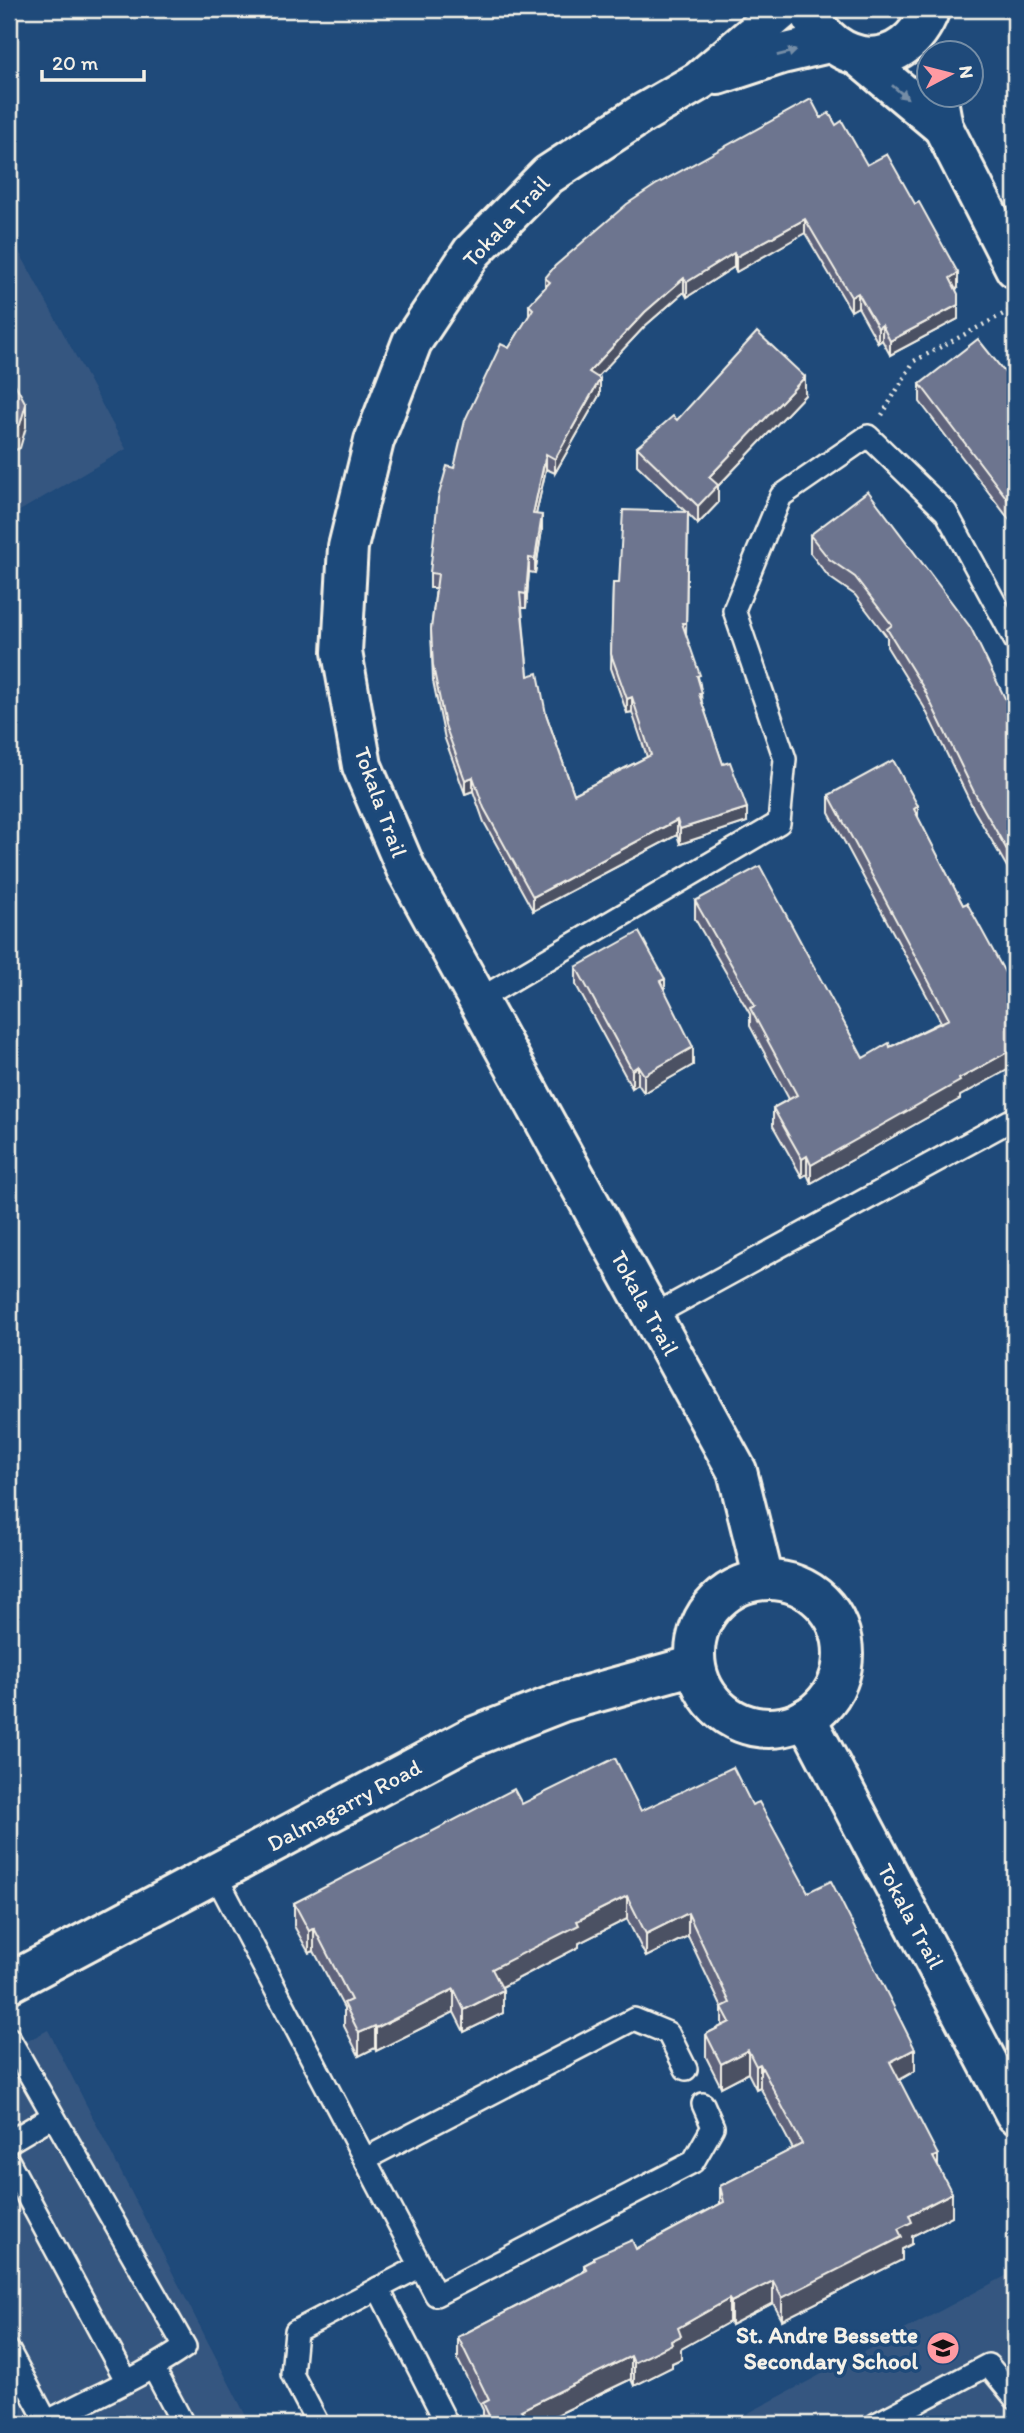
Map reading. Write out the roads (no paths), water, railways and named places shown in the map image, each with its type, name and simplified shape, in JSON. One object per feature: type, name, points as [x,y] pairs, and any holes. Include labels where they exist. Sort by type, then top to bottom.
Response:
[{"type":"street","name":"Tokala Trail","points":[[764,1580],[737,1471],[406,869],[362,766],[342,652],[348,547],[374,441],[412,342],[472,252],[548,175],[640,115],[699,81],[783,9]]},
{"type":"street","points":[[807,9],[816,28],[940,111],[1015,268]]},
{"type":"street","name":"Tokala Trail","points":[[699,81],[782,54],[844,49],[877,56],[897,50],[928,28]]},
{"type":"street","points":[[764,1580],[788,1582],[811,1592],[829,1610],[839,1632],[843,1656],[838,1681],[825,1702],[807,1718],[784,1727],[760,1728],[737,1721],[717,1707],[703,1688],[695,1665],[696,1640],[704,1617],[719,1598],[740,1585],[764,1580]]},
{"type":"street","name":"Dalmagarry Road","points":[[9,1983],[470,1738],[562,1702],[695,1665]]},
{"type":"street","name":"Tokala Trail","points":[[807,1718],[1015,2114]]},
{"type":"lane","points":[[478,1000],[779,823],[785,759],[734,610],[781,496],[869,436],[946,512],[1015,640]]},
{"type":"lane","points":[[652,1316],[1015,1118]]},
{"type":"lane","points":[[215,1874],[436,2295],[692,2162],[713,2127],[703,2104]]},
{"type":"lane","points":[[365,2159],[634,2019],[668,2033],[686,2069]]},
{"type":"lane","points":[[9,2039],[185,2347],[154,2369],[126,2379],[52,2422],[9,2351]]},
{"type":"lane","points":[[9,2142],[53,2116]]},
{"type":"lane","points":[[9,2162],[126,2379]]},
{"type":"lane","points":[[318,2424],[292,2374],[296,2331],[421,2266]]},
{"type":"lane","points":[[378,2288],[447,2424]]},
{"type":"lane","points":[[876,2424],[988,2365],[1015,2398]]},
{"type":"lane","points":[[154,2369],[183,2424]]},
{"type":"place","name":"St. Andre Bessette Secondary School","points":[[943,2348]]}]
